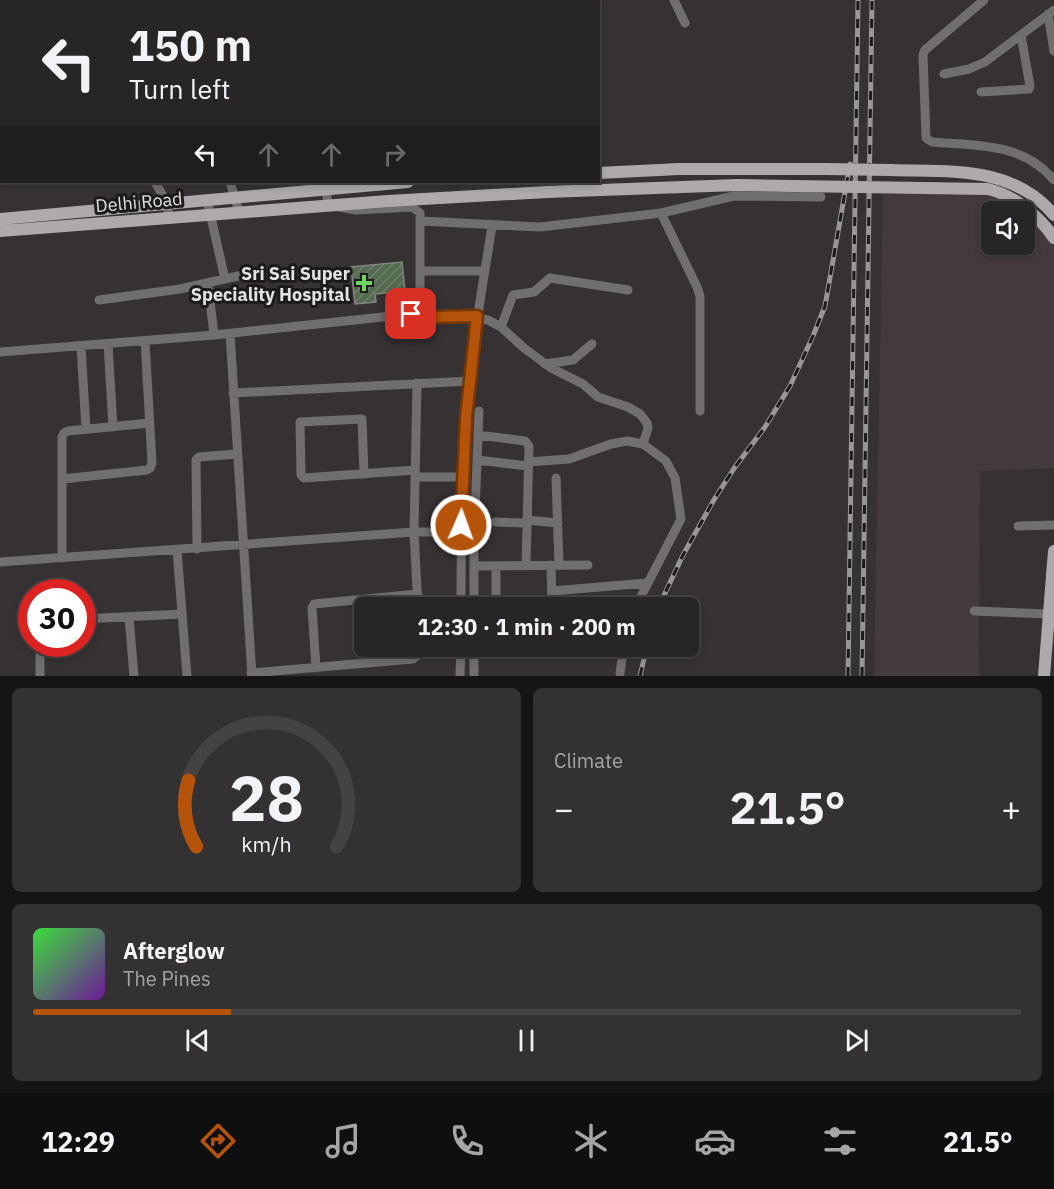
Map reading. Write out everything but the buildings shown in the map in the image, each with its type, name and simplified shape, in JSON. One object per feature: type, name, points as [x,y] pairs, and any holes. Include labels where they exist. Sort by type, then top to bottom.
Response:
[{"type":"main road","points":[[600,173],[702,169],[946,171],[997,177],[1013,182],[1044,203],[1054,215]]},
{"type":"main road","points":[[0,219],[394,183]]},
{"type":"main road","name":"Delhi Road","points":[[0,231],[388,201],[737,185],[988,189],[1000,193],[1029,211],[1040,220],[1054,238]]},
{"type":"main road","points":[[1044,676],[1054,551]]},
{"type":"street","points":[[674,0],[685,23]]},
{"type":"street","points":[[984,0],[925,50],[923,55],[927,138],[932,142],[1015,152],[1038,164],[1054,180]]},
{"type":"street","points":[[944,74],[977,67],[1051,12]]},
{"type":"street","points":[[1051,12],[1054,51]]},
{"type":"street","points":[[981,92],[1029,89],[1021,35]]},
{"type":"street","points":[[156,183],[166,203],[169,218]]},
{"type":"street","points":[[230,183],[239,212]]},
{"type":"street","points":[[326,189],[328,205],[356,210],[415,208],[420,213],[418,309],[411,314]]},
{"type":"street","points":[[420,221],[540,227],[662,213],[734,196],[821,196]]},
{"type":"street","points":[[207,200],[225,279]]},
{"type":"street","points":[[662,213],[700,296],[700,411]]},
{"type":"street","points":[[474,597],[474,566],[466,527],[463,477],[470,381],[481,318],[492,226]]},
{"type":"street","points":[[420,271],[485,271]]},
{"type":"street","points":[[99,300],[180,290],[256,272]]},
{"type":"street","points":[[501,327],[513,295],[534,292],[550,278],[628,290]]},
{"type":"street","points":[[208,283],[214,335]]},
{"type":"street","points":[[0,352],[214,335],[411,314],[430,317],[481,318],[501,327],[545,364],[583,384],[603,400],[640,414],[648,428],[643,444]]},
{"type":"street","points":[[230,333],[252,675],[416,657]]},
{"type":"street","points":[[62,479],[150,468],[152,463],[145,341]]},
{"type":"street","points":[[108,344],[113,427]]},
{"type":"street","points":[[545,364],[573,360],[592,344]]},
{"type":"street","points":[[81,346],[86,429]]},
{"type":"street","points":[[233,393],[470,381]]},
{"type":"street","points":[[400,597],[418,594],[414,532],[417,383]]},
{"type":"street","points":[[462,597],[466,527],[477,460],[479,411]]},
{"type":"street","points":[[364,474],[362,419],[300,422],[302,477],[415,473],[463,477]]},
{"type":"street","points":[[62,558],[62,437],[64,433],[150,423]]},
{"type":"street","points":[[478,435],[525,441],[529,446],[526,566]]},
{"type":"street","points":[[477,460],[528,464],[565,460],[611,444],[627,441],[643,444],[661,456],[671,469],[681,513],[680,524],[640,597]]},
{"type":"street","points":[[197,549],[196,460],[199,457],[237,454]]},
{"type":"street","points":[[552,597],[558,523],[556,478]]},
{"type":"street","points":[[495,522],[558,523]]},
{"type":"street","points":[[1018,525],[1054,525]]},
{"type":"street","points":[[0,562],[243,546],[466,527]]},
{"type":"street","points":[[177,550],[187,676]]},
{"type":"street","points":[[474,566],[588,565]]},
{"type":"street","points":[[496,566],[496,597]]},
{"type":"street","points":[[552,591],[647,583]]},
{"type":"street","points":[[316,668],[312,608],[314,604],[354,603]]},
{"type":"street","points":[[974,611],[1050,619]]},
{"type":"street","points":[[96,618],[182,614]]},
{"type":"street","points":[[129,617],[134,676]]},
{"type":"street","points":[[40,657],[40,676]]},
{"type":"street","points":[[368,657],[368,663]]},
{"type":"street","points":[[460,676],[461,657]]},
{"type":"street","points":[[474,657],[474,676]]},
{"type":"street","points":[[620,674],[622,657]]},
{"type":"shaded area","points":[[1005,190],[1016,201],[981,201],[981,255],[1035,255],[1035,219],[1054,238],[1054,468],[980,471],[979,676],[874,676],[883,194]]},
{"type":"railway","points":[[848,676],[858,0]]},
{"type":"railway","points":[[862,676],[872,0]]},
{"type":"railway","points":[[663,597],[683,555],[715,498],[765,427],[790,386],[813,336],[825,306],[850,164]]},
{"type":"railway","points":[[640,676],[644,657]]},
{"type":"place","name":"Sri Sai Super Speciality Hospital","points":[[364,283]]},
{"type":"route","points":[[411,314],[430,317],[477,316],[466,418],[461,525]]}]
